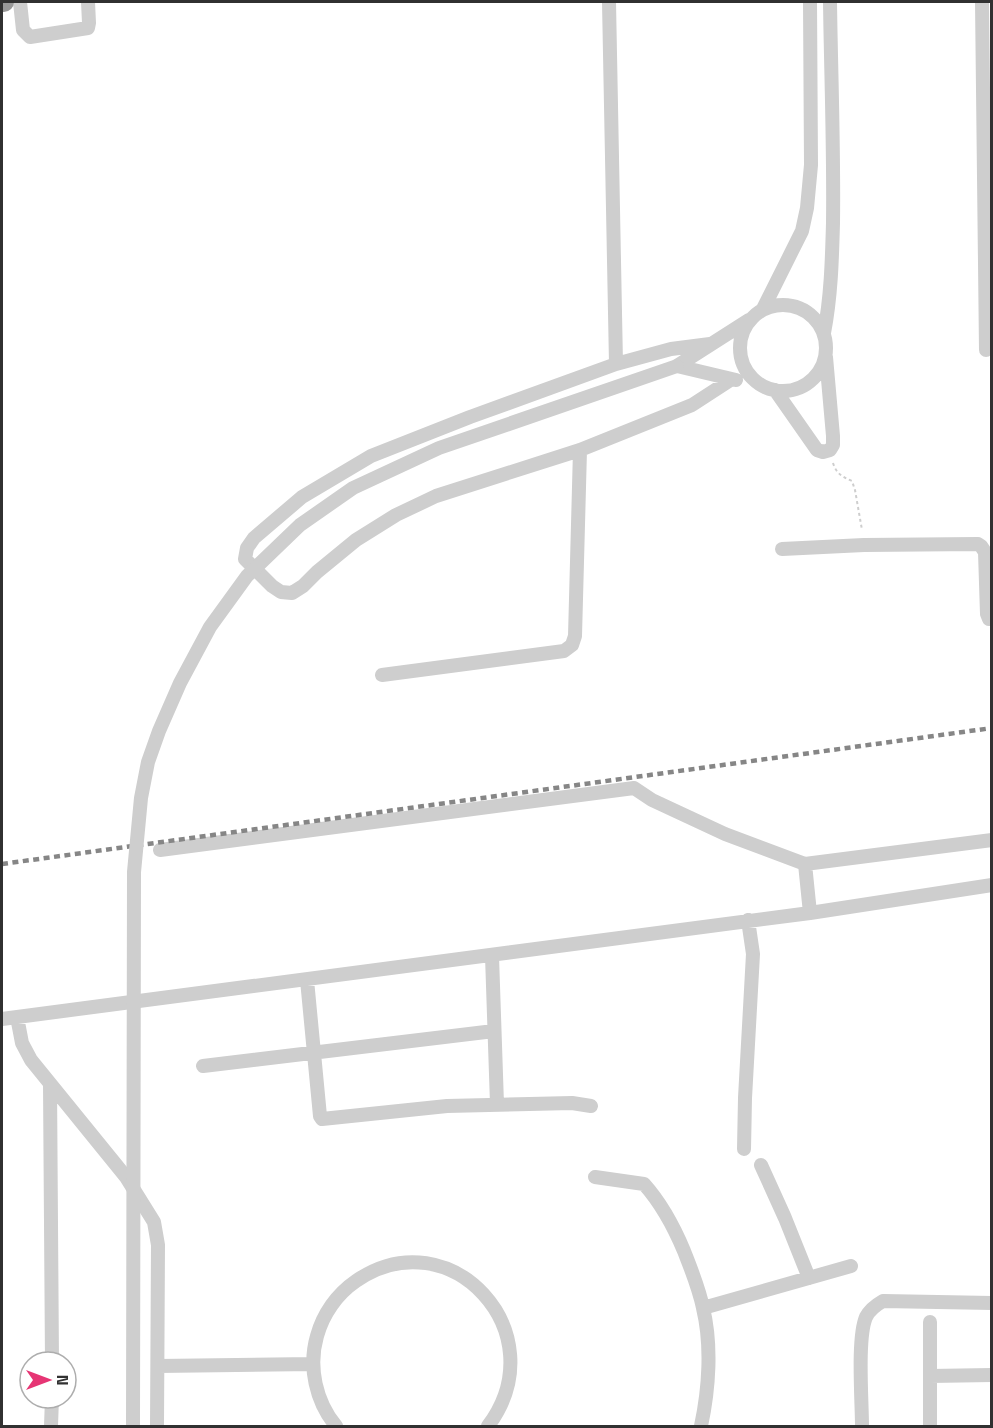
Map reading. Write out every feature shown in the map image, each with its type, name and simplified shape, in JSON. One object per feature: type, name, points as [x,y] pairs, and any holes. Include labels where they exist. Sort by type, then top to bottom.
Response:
[{"type":"street","points":[[20,2],[23,30],[30,37],[88,28],[90,23],[88,2]]},
{"type":"street","points":[[609,2],[616,364]]},
{"type":"street","points":[[763,309],[802,231],[807,208],[811,165],[810,2]]},
{"type":"street","points":[[749,320],[741,338],[741,357],[749,374],[769,388],[817,450],[823,452],[830,450],[833,445],[833,436],[824,333],[829,307],[834,173],[830,2]]},
{"type":"street","points":[[982,2],[986,350]]},
{"type":"street","points":[[133,1426],[135,872],[141,798],[148,762],[159,731],[180,683],[210,627],[248,576],[300,525],[353,488],[439,448],[678,366],[763,309],[787,304],[803,309],[816,319],[824,333]]},
{"type":"street","points":[[710,344],[671,349],[616,364],[371,456],[302,497],[254,538],[245,559],[272,586],[281,592],[292,593],[356,540],[396,515],[436,496],[580,450],[692,405],[732,379]]},
{"type":"street","points":[[678,366],[790,391],[805,386],[821,370],[826,355]]},
{"type":"street","points":[[382,675],[564,651],[572,645],[575,636],[580,450]]},
{"type":"street","points":[[782,549],[864,545],[981,546],[985,552],[987,614],[992,619]]},
{"type":"street","points":[[160,850],[634,788],[652,800],[725,834],[805,864],[992,840]]},
{"type":"street","points":[[805,864],[810,913]]},
{"type":"street","points":[[2,1019],[810,913],[992,885]]},
{"type":"street","points":[[744,1149],[744,1098],[753,954],[748,920]]},
{"type":"street","points":[[492,956],[497,1104]]},
{"type":"street","points":[[307,980],[320,1116],[324,1120],[371,1113],[497,1104],[572,1103],[591,1106]]},
{"type":"street","points":[[17,1017],[26,1050],[50,1084],[126,1177],[154,1222],[158,1245],[157,1426]]},
{"type":"street","points":[[203,1066],[494,1031]]},
{"type":"street","points":[[50,1084],[52,1350]]},
{"type":"street","points":[[761,1165],[809,1278]]},
{"type":"street","points":[[595,1177],[644,1184],[675,1230],[691,1269],[703,1308],[708,1352],[701,1426]]},
{"type":"street","points":[[336,1426],[321,1401],[314,1377],[315,1341],[323,1319],[335,1300],[352,1284],[372,1272],[394,1265],[417,1263],[440,1267],[461,1276],[488,1298],[500,1318],[508,1340],[511,1363],[508,1386],[500,1407],[488,1426]]},
{"type":"street","points":[[703,1308],[851,1266]]},
{"type":"street","points":[[862,1426],[862,1335],[866,1319],[874,1306],[883,1301],[992,1303]]},
{"type":"street","points":[[930,1322],[930,1426]]},
{"type":"street","points":[[158,1366],[313,1364]]},
{"type":"street","points":[[930,1376],[992,1374]]},
{"type":"street","points":[[51,1426],[52,1410]]},
{"type":"path","points":[[830,450],[835,470],[842,477],[852,481],[864,545]]},
{"type":"railway","points":[[2,864],[992,728]]}]
